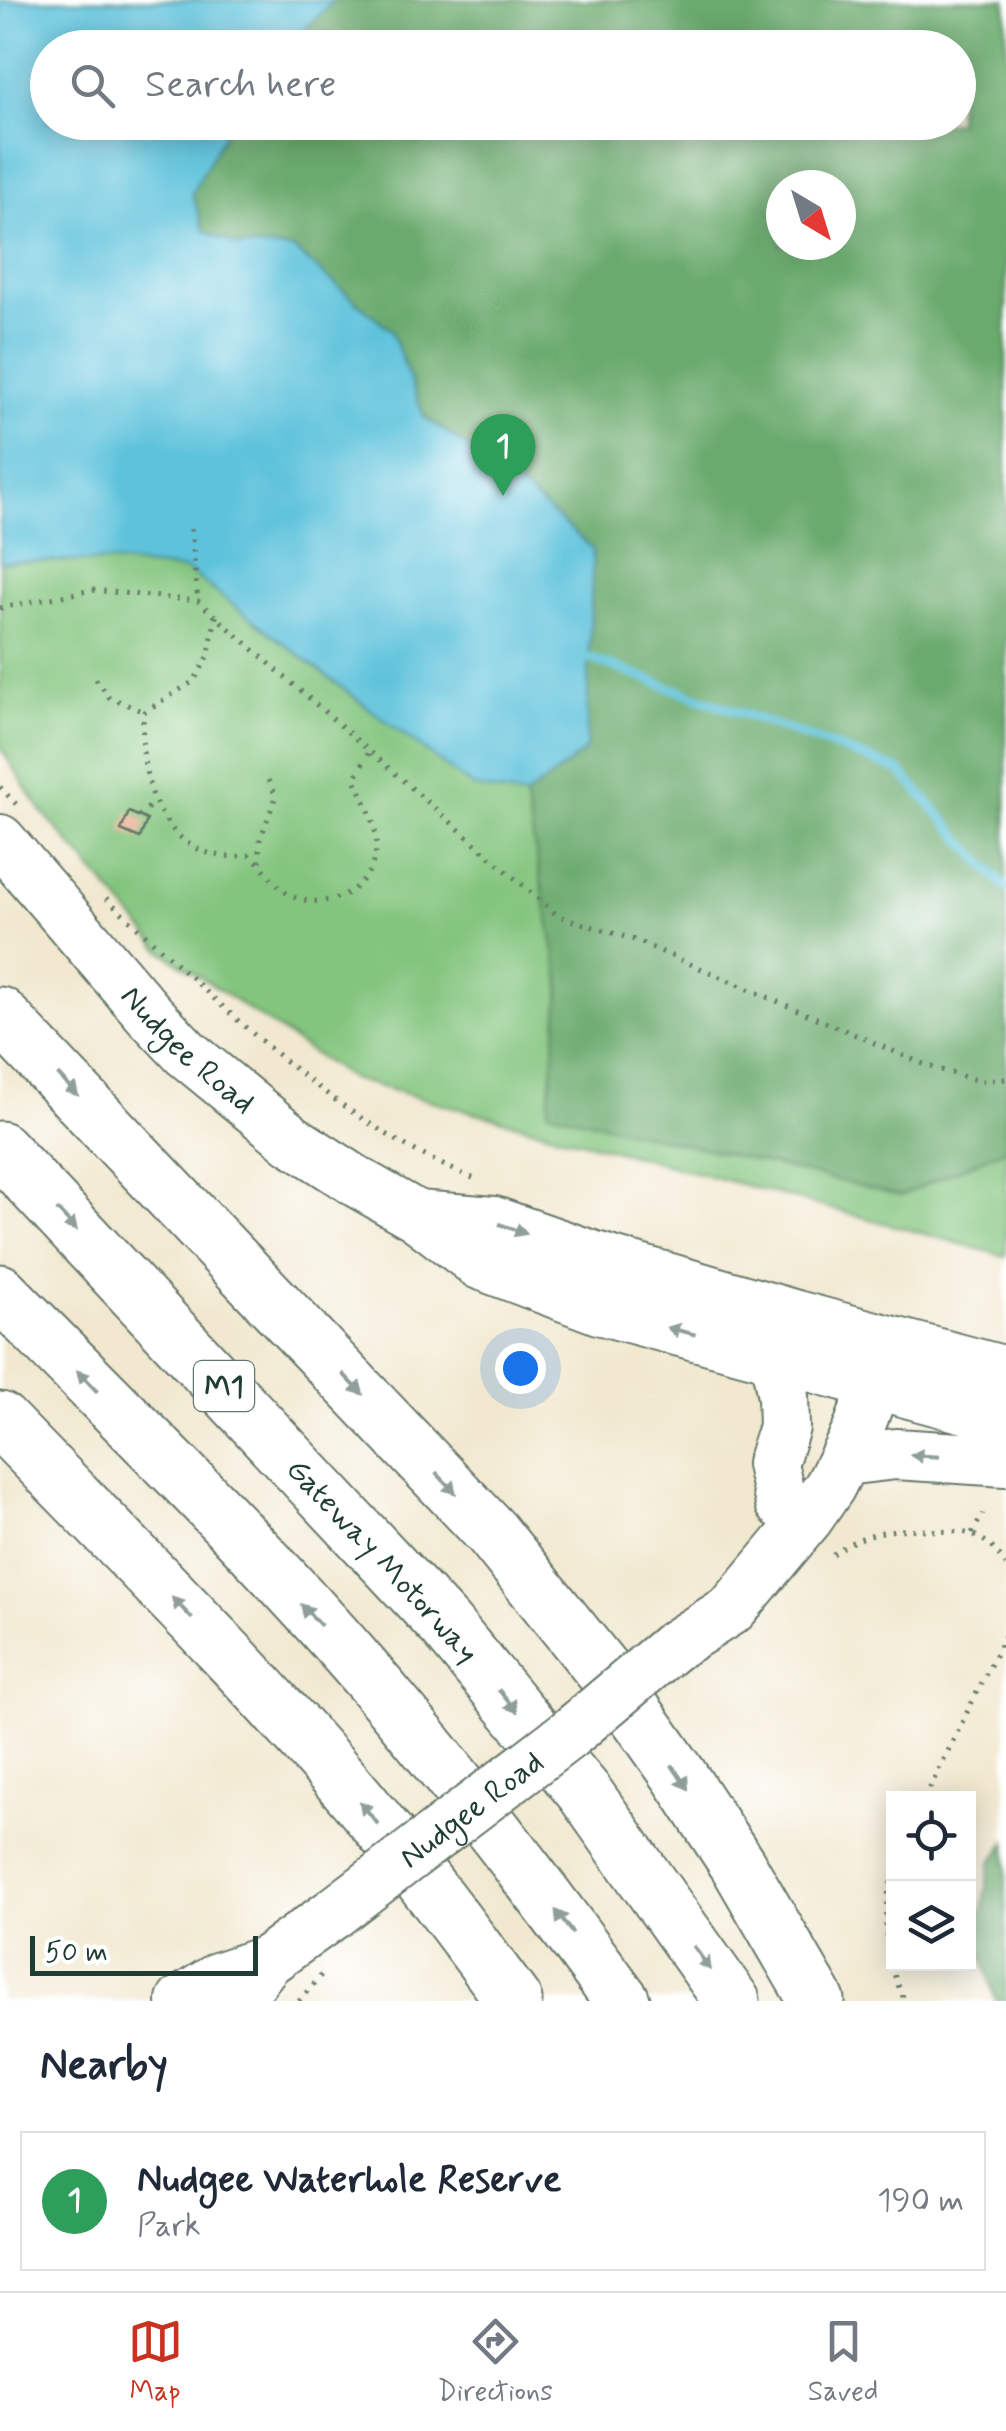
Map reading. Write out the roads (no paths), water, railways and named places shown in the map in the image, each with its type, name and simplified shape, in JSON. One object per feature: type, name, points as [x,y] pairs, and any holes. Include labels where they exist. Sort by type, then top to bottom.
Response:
[{"type":"highway","points":[[0,1015],[492,1533],[624,1696],[738,1865],[817,2001]]},
{"type":"highway","name":"Gateway Motorway","points":[[0,1149],[446,1626],[584,1792],[732,2001]]},
{"type":"highway","points":[[0,1292],[242,1539],[378,1687],[524,1866],[622,2001]]},
{"type":"highway","points":[[0,1420],[213,1640],[359,1800],[514,2001]]},
{"type":"main road","name":"Nudgee Road","points":[[13,827],[149,1014],[186,1052],[292,1140],[359,1184],[418,1216],[480,1264],[637,1320],[775,1356],[867,1358]]},
{"type":"main road","name":"Nudgee Road","points":[[418,1216],[494,1222],[867,1358]]},
{"type":"main road","points":[[775,1356],[784,1426],[772,1464],[781,1504]]},
{"type":"main road","name":"Nudgee Road","points":[[236,2001],[267,1962],[569,1734],[672,1647],[732,1609],[808,1518],[844,1460],[867,1358]]},
{"type":"main road","name":"Nudgee Road","points":[[672,1647],[708,1591],[745,1552],[781,1504],[867,1358]]},
{"type":"main road","points":[[867,1358],[1006,1372]]},
{"type":"main road","points":[[867,1358],[1006,1419]]},
{"type":"main road","points":[[844,1460],[896,1454],[1006,1461]]},
{"type":"main road","name":"Nudgee Road","points":[[182,2001],[220,1976],[267,1962]]},
{"type":"water","points":[[0,0],[334,0],[305,30],[30,30],[30,140],[221,140],[192,193],[204,230],[237,246],[293,249],[391,330],[424,417],[501,470],[593,549],[586,750],[525,797],[473,787],[187,570],[104,561],[0,562]]},
{"type":"waterway","points":[[589,658],[899,770],[1006,888]]},
{"type":"place","name":"Nudgee Waterhole Reserve","points":[[503,496]]}]
